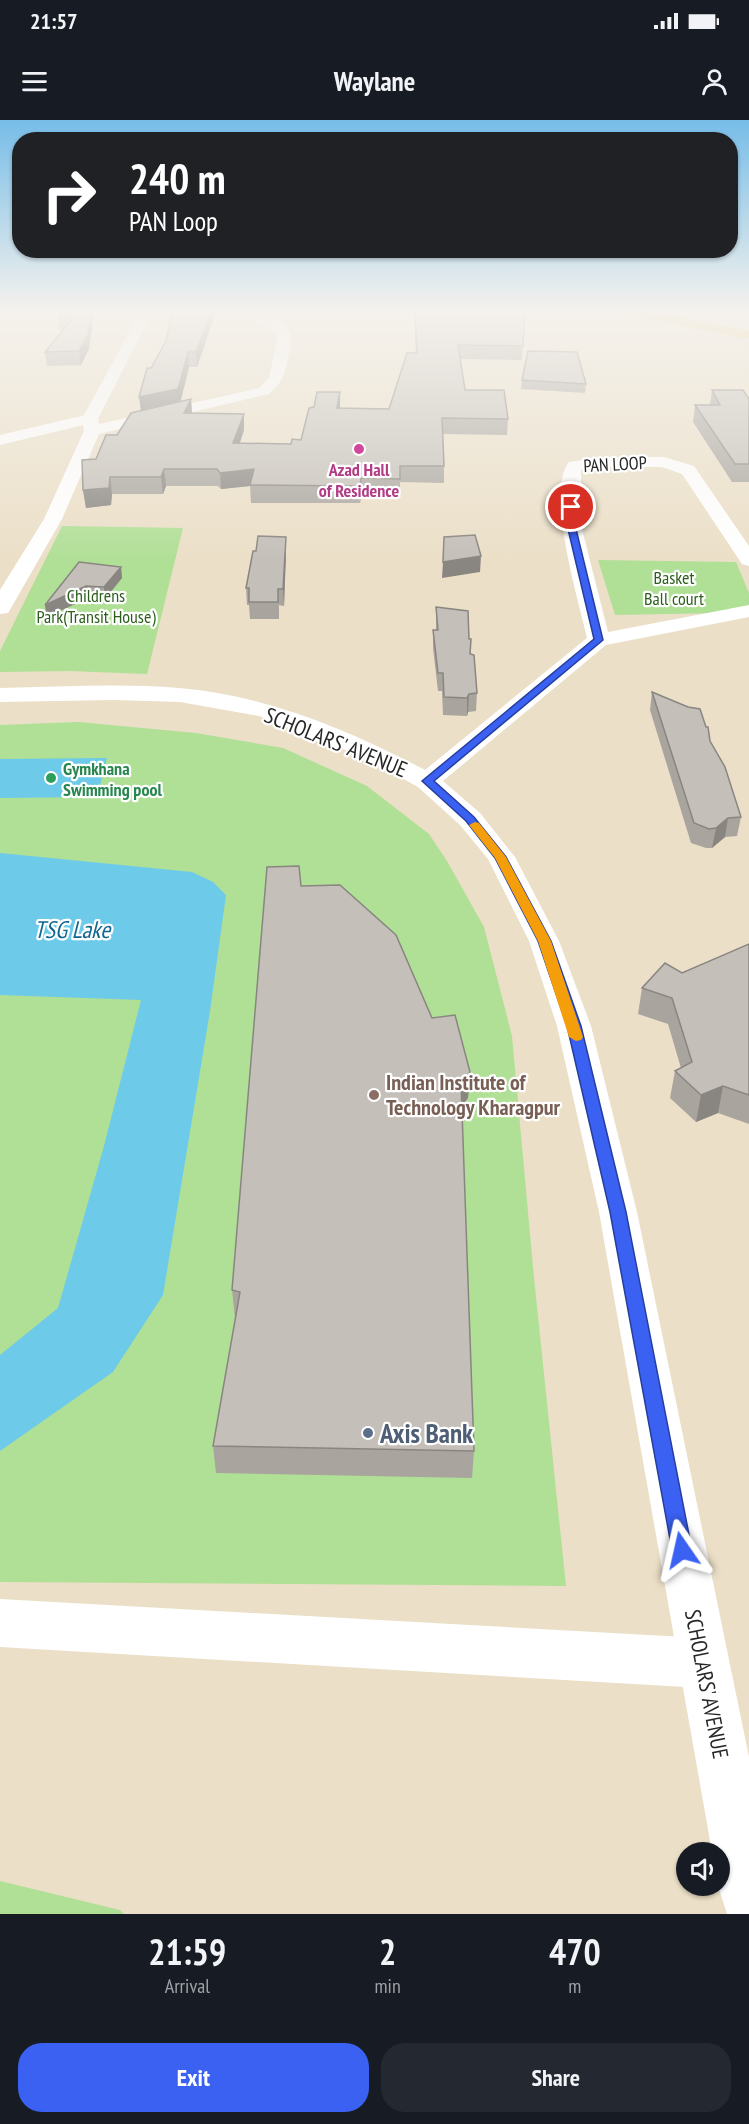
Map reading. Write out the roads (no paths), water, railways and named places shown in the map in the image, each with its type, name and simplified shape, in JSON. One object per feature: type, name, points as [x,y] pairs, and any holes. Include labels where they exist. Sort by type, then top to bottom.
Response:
[{"type":"street","points":[[0,608],[53,519],[105,396]]},
{"type":"street","points":[[0,440],[240,396]]},
{"type":"street","name":"PAN LOOP","points":[[599,640],[571,525],[571,471],[575,466],[599,462],[664,462],[688,470],[749,560]]},
{"type":"street","points":[[427,781],[599,640],[749,611]]},
{"type":"street","name":"SCHOLARS' AVENUE","points":[[0,695],[114,693],[180,695],[265,710],[374,753],[427,781],[470,819],[501,857],[544,941],[574,1026],[618,1212],[749,1898]]},
{"type":"street","points":[[0,1623],[703,1663]]},
{"type":"water","name":"Gymkhana Swimming pool","points":[[107,758],[97,797],[0,798],[0,759]]},
{"type":"water","name":"TSG Lake","points":[[0,853],[192,872],[213,882],[226,895],[210,1011],[163,1295],[113,1372],[0,1451],[0,1355],[58,1308],[104,1146],[141,1000],[0,995]]},
{"type":"place","name":"Azad Hall of Residence","points":[[359,449]]},
{"type":"place","name":"Gymkhana Swimming pool","points":[[51,778]]},
{"type":"place","name":"Indian Institute of Technology Kharagpur","points":[[374,1095]]},
{"type":"place","name":"Axis Bank","points":[[368,1433]]},
{"type":"park label","name":"Basket Ball court","points":[[674,587]]},
{"type":"park label","name":"Childrens Park(Transit House)","points":[[96,605]]}]
